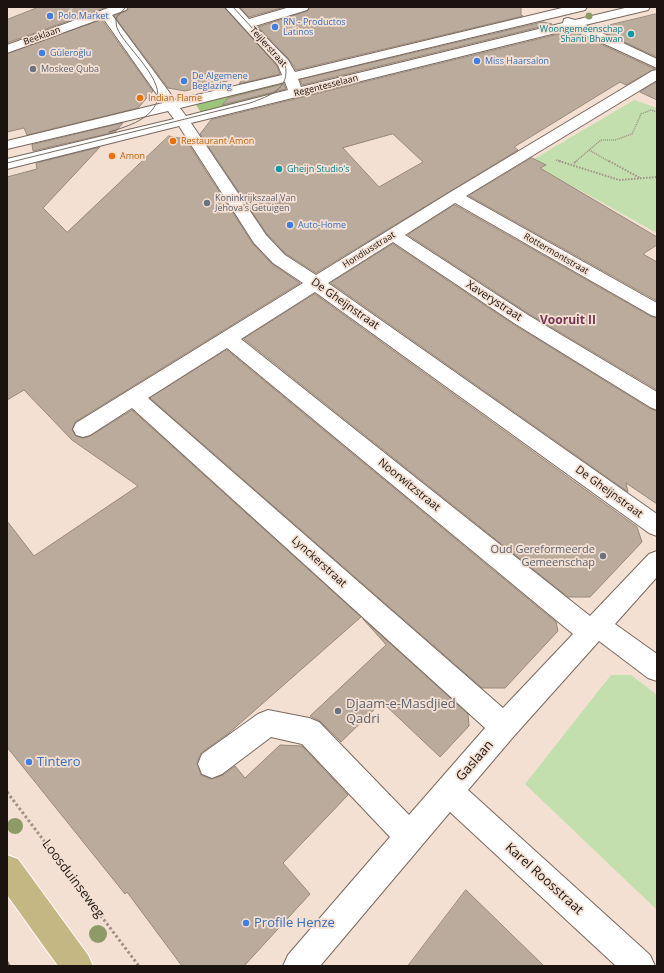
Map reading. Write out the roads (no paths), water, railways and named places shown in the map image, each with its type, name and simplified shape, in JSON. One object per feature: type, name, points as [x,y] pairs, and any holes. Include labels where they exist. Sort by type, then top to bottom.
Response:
[{"type":"main road","points":[[7,870],[77,966]]},
{"type":"street","name":"Beeklaan","points":[[7,49],[122,7]]},
{"type":"street","name":"Teijlerstraat","points":[[231,7],[283,63],[297,93]]},
{"type":"street","points":[[247,24],[303,7]]},
{"type":"street","points":[[536,7],[657,64]]},
{"type":"street","name":"Regentesselaan","points":[[7,145],[581,7]]},
{"type":"street","name":"Regentesselaan","points":[[7,164],[183,122],[644,7]]},
{"type":"street","points":[[75,9],[92,18]]},
{"type":"street","name":"De Gheijnstraat","points":[[105,13],[183,122],[260,239],[269,250],[657,526]]},
{"type":"street","name":"Hondiusstraat","points":[[83,429],[455,196],[657,74]]},
{"type":"street","name":"Rottermontstraat","points":[[455,196],[657,311]]},
{"type":"street","name":"Xaverystraat","points":[[393,235],[521,319],[657,402]]},
{"type":"street","name":"Noorwitzstraat","points":[[228,338],[594,629],[657,669]]},
{"type":"street","name":"Lynckerstraat","points":[[133,397],[504,727]]},
{"type":"street","name":"Gaslaan","points":[[299,966],[449,792],[464,772],[657,561]]},
{"type":"street","points":[[212,764],[268,723],[309,732],[410,837]]},
{"type":"street","name":"Karel Roosstraat","points":[[449,792],[639,966]]},
{"type":"tram line","points":[[109,132],[136,122],[148,115],[156,104],[158,95],[156,86],[145,66],[123,38],[117,27],[116,18],[126,7]]},
{"type":"tram line","points":[[7,163],[250,103],[277,90],[285,80],[285,64],[233,7]]},
{"type":"tram line","points":[[7,961],[10,966]]},
{"type":"place","name":"Polo Market","points":[[50,16]]},
{"type":"place","name":"RN - Productos Latinos","points":[[275,27]]},
{"type":"place","name":"Woongemeenschap Shanti Bhawan","points":[[631,34]]},
{"type":"place","name":"Güleroğlu","points":[[42,53]]},
{"type":"place","name":"Miss Haarsalon","points":[[477,61]]},
{"type":"place","name":"Moskee Quba","points":[[33,69]]},
{"type":"place","name":"De Algemene Beglazing","points":[[184,81]]},
{"type":"place","name":"Indian Flame","points":[[140,98]]},
{"type":"place","name":"Restaurant Amon","points":[[173,141]]},
{"type":"place","name":"Amon","points":[[112,156]]},
{"type":"place","name":"Gheijn Studio's","points":[[279,169]]},
{"type":"place","name":"Koninkrijkszaal Van Jehova's Getuigen","points":[[207,203]]},
{"type":"place","name":"Auto-Home","points":[[290,225]]},
{"type":"place","name":"Oud Gereformeerde Gemeenschap","points":[[603,556]]},
{"type":"place","name":"Djaam-e-Masdjied Qadri","points":[[338,711]]},
{"type":"place","name":"Tintero","points":[[29,762]]},
{"type":"place","name":"Profile Henze","points":[[246,923]]},
{"type":"district","name":"Vooruit II","points":[[568,321]]}]
